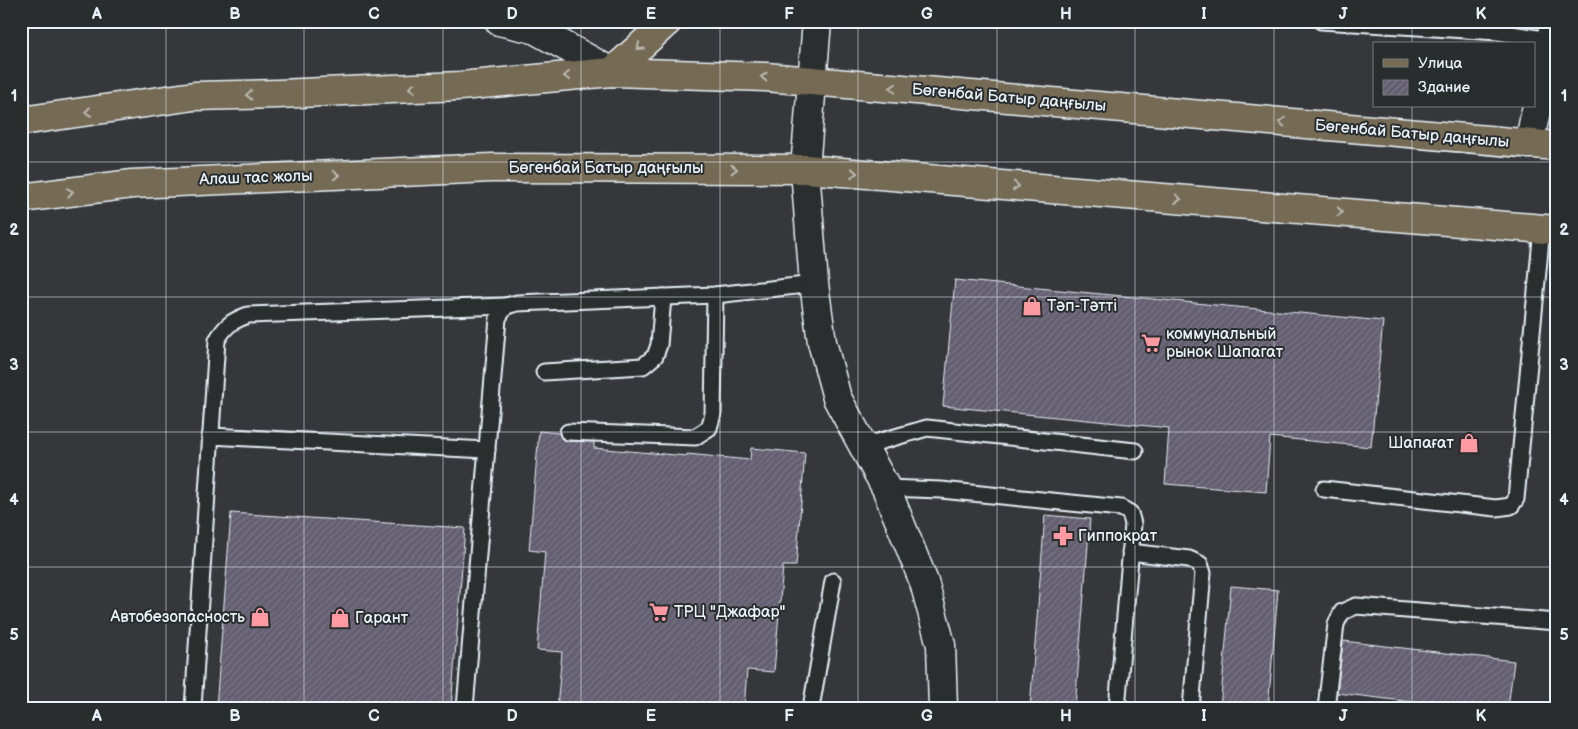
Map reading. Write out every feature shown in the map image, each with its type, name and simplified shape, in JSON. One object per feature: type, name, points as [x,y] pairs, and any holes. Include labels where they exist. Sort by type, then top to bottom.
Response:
[{"type":"main road","points":[[612,72],[668,21]]},
{"type":"main road","name":"Бөгенбай Батыр даңғылы","points":[[21,121],[194,96],[460,86],[612,72],[766,77],[1557,146]]},
{"type":"main road","name":"Бөгенбай Батыр даңғылы","points":[[492,168],[805,169],[1549,229]]},
{"type":"main road","name":"Алаш тас жолы","points":[[21,198],[132,184],[492,168]]},
{"type":"street","points":[[499,21],[534,29],[612,72]]},
{"type":"street","points":[[817,21],[805,169],[814,284],[822,342],[837,398],[886,488],[924,582],[941,645],[943,708]]},
{"type":"street","points":[[1529,144],[1553,31]]},
{"type":"lane","points":[[1321,21],[1499,26],[1553,31]]},
{"type":"lane","points":[[1324,489],[1496,508],[1511,506],[1516,499],[1549,229]]},
{"type":"lane","points":[[193,708],[217,340],[225,327],[248,315],[506,306],[517,302],[715,295],[814,284]]},
{"type":"lane","points":[[568,432],[695,437],[708,428],[713,414],[715,295]]},
{"type":"lane","points":[[544,372],[643,366],[655,356],[659,345],[662,297]]},
{"type":"lane","points":[[465,708],[498,318],[506,306]]},
{"type":"lane","points":[[864,446],[927,428],[1135,451]]},
{"type":"lane","points":[[210,436],[487,450]]},
{"type":"lane","points":[[886,488],[941,490],[1121,508],[1130,513],[1133,524],[1117,708]]},
{"type":"lane","points":[[1130,552],[1189,559],[1200,564],[1204,573],[1191,708]]},
{"type":"lane","points":[[811,708],[833,581]]},
{"type":"lane","points":[[1326,708],[1336,624],[1342,612],[1356,606],[1557,622]]},
{"type":"building","points":[[955,280],[1383,321],[1371,447],[1270,437],[1266,492],[1165,484],[1169,428],[943,406]]},
{"type":"building","points":[[539,431],[559,433],[563,440],[567,441],[594,442],[594,448],[687,456],[687,454],[750,460],[751,448],[805,453],[796,566],[783,566],[774,672],[747,670],[744,708],[557,708],[562,652],[537,650],[545,552],[529,550]]},
{"type":"building","name":"Гарант","points":[[231,513],[465,528],[451,708],[216,708]]},
{"type":"building","points":[[1045,515],[1090,519],[1075,708],[1030,708]]},
{"type":"building","points":[[1231,586],[1278,590],[1268,708],[1220,708]]},
{"type":"building","points":[[1343,641],[1514,661],[1508,708],[1462,708],[1337,693]]},
{"type":"place","name":"Тәп-Тәтті","points":[[1032,306]]},
{"type":"place","name":"коммунальный рынок Шапагат","points":[[1151,343]]},
{"type":"place","name":"Шапағат","points":[[1469,443]]},
{"type":"place","name":"Гиппократ","points":[[1063,536]]},
{"type":"place","name":"ТРЦ \"Джафар\"","points":[[659,612]]},
{"type":"place","name":"Автобезопасность","points":[[260,617]]},
{"type":"place","name":"Гарант","points":[[340,618]]}]
